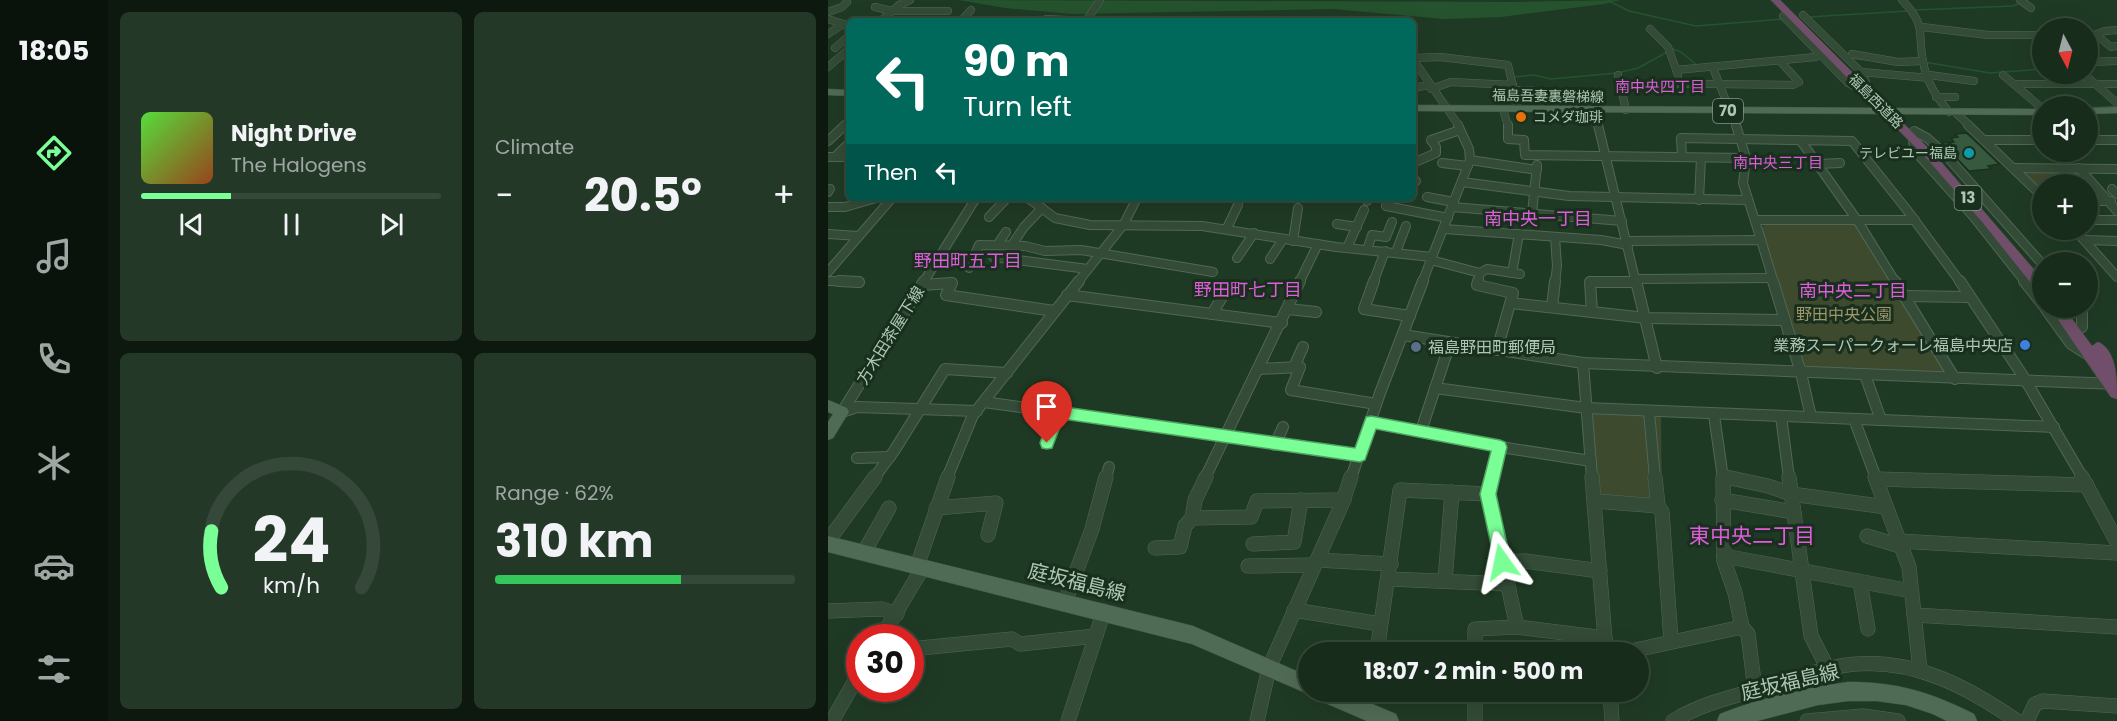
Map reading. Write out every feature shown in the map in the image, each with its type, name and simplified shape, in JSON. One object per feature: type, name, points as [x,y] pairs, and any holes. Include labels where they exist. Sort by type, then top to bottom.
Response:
[{"type":"highway","name":"福島西道路","points":[[1775,0],[1866,82],[1997,220],[2032,263]]},
{"type":"highway","name":"福島西道路","points":[[1782,0],[1872,96],[1892,112]]},
{"type":"highway","name":"福島西道路","points":[[1914,135],[2032,276]]},
{"type":"highway","points":[[2063,318],[2115,383]]},
{"type":"highway","points":[[2075,318],[2115,383]]},
{"type":"main road","points":[[828,92],[846,93]]},
{"type":"main road","name":"福島吾妻裏磐梯線","points":[[1416,108],[1892,112],[2032,110]]},
{"type":"main road","points":[[2098,111],[2117,110]]},
{"type":"main road","points":[[828,434],[833,411]]},
{"type":"main road","name":"庭坂福島線","points":[[828,542],[1193,635],[1298,681]]},
{"type":"main road","name":"庭坂福島線","points":[[1727,721],[1776,706],[1848,690],[1902,694],[1929,703],[1967,721]]},
{"type":"main road","points":[[1365,702],[1389,721]]},
{"type":"street","points":[[884,18],[910,0]]},
{"type":"street","points":[[1088,18],[1100,0]]},
{"type":"street","points":[[1902,0],[1916,14],[1922,27],[1923,62],[1936,97],[1986,140],[2032,186]]},
{"type":"street","points":[[2020,0],[2031,8]]},
{"type":"street","points":[[828,12],[842,7],[847,2]]},
{"type":"street","points":[[875,7],[892,11],[948,11]]},
{"type":"street","points":[[964,18],[971,10]]},
{"type":"street","points":[[1803,15],[1861,72],[1866,82]]},
{"type":"street","points":[[1782,16],[1848,83],[1872,96]]},
{"type":"street","points":[[828,19],[846,25]]},
{"type":"street","points":[[828,34],[846,25]]},
{"type":"street","points":[[1922,27],[1988,35],[2032,35]]},
{"type":"street","points":[[1650,29],[1668,47],[1681,84]]},
{"type":"street","points":[[1946,30],[1953,39]]},
{"type":"street","points":[[2098,35],[2105,31],[2117,30]]},
{"type":"street","points":[[2098,38],[2111,46],[2117,46]]},
{"type":"street","points":[[835,48],[846,39]]},
{"type":"street","points":[[1659,51],[1668,47]]},
{"type":"street","points":[[828,67],[846,52]]},
{"type":"street","points":[[1852,54],[1898,62],[1923,62]]},
{"type":"street","points":[[1416,59],[1440,57],[1508,65],[1518,109]]},
{"type":"street","points":[[1676,70],[1710,69],[1816,57]]},
{"type":"street","points":[[2098,62],[2117,61]]},
{"type":"street","points":[[1626,110],[1619,79],[1681,84],[1746,81],[1793,85],[1799,82],[1781,62]]},
{"type":"street","points":[[1257,721],[1269,668],[1344,500],[1376,404],[1469,163],[1471,151],[1460,130],[1416,64]]},
{"type":"street","points":[[1710,69],[1730,111],[1746,158],[1743,183],[1747,200],[1801,373],[1811,417]]},
{"type":"street","points":[[1861,72],[1974,81]]},
{"type":"street","points":[[2003,75],[2032,100]]},
{"type":"street","points":[[1416,88],[1451,82],[1531,90]]},
{"type":"street","points":[[2014,84],[2032,84]]},
{"type":"street","points":[[2096,84],[2117,103]]},
{"type":"street","points":[[2098,84],[2117,84]]},
{"type":"street","points":[[1547,94],[1561,95],[1562,109]]},
{"type":"street","points":[[1936,97],[1955,97]]},
{"type":"street","points":[[1503,109],[1509,130],[1508,139],[1524,140],[1525,155],[1746,158]]},
{"type":"street","points":[[1594,110],[1658,368]]},
{"type":"street","points":[[829,139],[846,124]]},
{"type":"street","points":[[1416,162],[1436,153],[1436,147],[1431,140],[1460,130]]},
{"type":"street","points":[[2032,252],[1935,144],[1914,135],[1914,150],[1974,216],[2032,291]]},
{"type":"street","points":[[1682,157],[1681,138],[1852,141],[1915,220],[1970,297],[2054,427],[2117,542]]},
{"type":"street","points":[[1986,140],[2032,140]]},
{"type":"street","points":[[2098,140],[2117,140]]},
{"type":"street","points":[[1801,141],[1857,220],[1955,379]]},
{"type":"street","points":[[828,165],[846,145]]},
{"type":"street","points":[[1532,213],[1538,155]]},
{"type":"street","points":[[1699,200],[1701,158]]},
{"type":"street","points":[[1442,163],[1469,163],[1537,170]]},
{"type":"street","points":[[1818,164],[1840,163]]},
{"type":"street","points":[[2014,168],[2114,169],[2117,176]]},
{"type":"street","points":[[2079,168],[2112,201],[2117,212]]},
{"type":"street","points":[[1462,182],[1534,194],[1617,201],[1747,200]]},
{"type":"street","points":[[1427,197],[1454,204],[1622,221]]},
{"type":"street","points":[[840,208],[846,201]]},
{"type":"street","points":[[828,207],[840,208],[865,201]]},
{"type":"street","points":[[828,272],[889,201]]},
{"type":"street","name":"方木田茶屋下線","points":[[833,411],[922,285],[974,201]]},
{"type":"street","points":[[989,217],[1004,201]]},
{"type":"street","points":[[1034,201],[1062,220],[1090,225],[1227,228],[1288,240],[1432,258],[1480,273]]},
{"type":"street","points":[[890,624],[920,566],[936,508],[965,434],[980,406],[1124,224],[1136,201]]},
{"type":"street","points":[[1347,248],[1366,203]]},
{"type":"street","points":[[1227,228],[1238,205]]},
{"type":"street","points":[[1386,206],[1448,218]]},
{"type":"street","points":[[1012,245],[1024,227],[1042,208]]},
{"type":"street","points":[[1270,259],[1288,240],[1298,208]]},
{"type":"street","points":[[1755,220],[1915,220]]},
{"type":"street","points":[[2098,220],[2117,220]]},
{"type":"street","points":[[1367,250],[1372,235],[1386,237],[1392,222]]},
{"type":"street","points":[[1337,224],[1357,227]]},
{"type":"street","points":[[1396,252],[1406,226]]},
{"type":"street","points":[[1444,229],[1628,243],[1761,240]]},
{"type":"street","points":[[999,244],[1006,232]]},
{"type":"street","points":[[1237,258],[1254,233]]},
{"type":"street","points":[[828,234],[859,236]]},
{"type":"street","points":[[1497,350],[1513,293],[1477,285],[1480,273],[1487,269],[1516,273],[1519,234]]},
{"type":"street","points":[[1552,307],[1557,266],[1555,237]]},
{"type":"street","points":[[2085,240],[2117,241]]},
{"type":"street","points":[[2085,240],[2117,277]]},
{"type":"street","points":[[969,268],[979,245],[999,244],[1045,251],[1080,250],[1213,272]]},
{"type":"street","points":[[1155,548],[1180,547],[1185,526],[1192,518],[1195,500],[1318,244]]},
{"type":"street","points":[[1385,251],[1364,309],[1410,316]]},
{"type":"street","points":[[993,257],[1088,269]]},
{"type":"street","points":[[1592,312],[1590,282],[1772,278]]},
{"type":"street","points":[[828,281],[859,282]]},
{"type":"street","points":[[922,285],[952,283],[946,295],[1054,310]]},
{"type":"street","points":[[1212,314],[1228,287]]},
{"type":"street","points":[[1067,295],[1282,323]]},
{"type":"street","points":[[1905,296],[1970,297]]},
{"type":"street","points":[[1511,303],[1646,318],[1785,320]]},
{"type":"street","points":[[1288,309],[1316,312]]},
{"type":"street","points":[[2053,318],[2071,344],[2093,358]]},
{"type":"street","points":[[2082,318],[2082,327]]},
{"type":"street","points":[[1403,335],[1583,363],[1658,368],[2115,383]]},
{"type":"street","points":[[1421,431],[1450,343]]},
{"type":"street","points":[[1294,367],[1303,347]]},
{"type":"street","points":[[1583,363],[1605,642]]},
{"type":"street","points":[[1259,369],[1300,367],[1291,390],[1376,404]]},
{"type":"street","points":[[828,542],[890,458],[945,369],[1007,373]]},
{"type":"street","points":[[1865,375],[1881,420]]},
{"type":"street","points":[[1435,388],[1586,408],[1714,415],[2054,427]]},
{"type":"street","points":[[833,411],[857,406],[920,409],[980,406],[1058,412],[1360,455]]},
{"type":"street","points":[[1649,411],[1658,506],[1662,512],[1671,641]]},
{"type":"street","points":[[1047,443],[1058,412]]},
{"type":"street","points":[[1714,415],[1723,476],[1724,556],[1742,627],[1748,634],[1755,690]]},
{"type":"street","points":[[1781,416],[1811,636],[1828,669]]},
{"type":"street","points":[[1854,419],[1909,567],[1920,670]]},
{"type":"street","points":[[1371,422],[1500,447],[1591,461]]},
{"type":"street","points":[[1275,444],[1283,427]]},
{"type":"street","points":[[1500,447],[1488,494],[1517,627]]},
{"type":"street","points":[[857,458],[890,458]]},
{"type":"street","points":[[1065,602],[1092,529],[1109,467]]},
{"type":"street","points":[[1723,476],[1768,486],[1791,495],[1886,507]]},
{"type":"street","points":[[1876,479],[2087,485]]},
{"type":"street","points":[[1378,642],[1389,579],[1400,490],[1488,494]]},
{"type":"street","points":[[1446,581],[1452,492]]},
{"type":"street","points":[[1253,544],[1293,542],[1300,500]]},
{"type":"street","points":[[1192,518],[1251,517],[1257,501],[1344,500]]},
{"type":"street","points":[[1722,500],[1794,512]]},
{"type":"street","points":[[1595,501],[1658,506]]},
{"type":"street","points":[[936,508],[996,503],[988,535]]},
{"type":"street","points":[[864,552],[889,508]]},
{"type":"street","points":[[1867,536],[1899,543],[2117,553]]},
{"type":"street","points":[[1724,556],[1911,591]]},
{"type":"street","points":[[1502,562],[1525,561],[1600,570]]},
{"type":"street","points":[[1248,566],[1316,563],[1391,564]]},
{"type":"street","points":[[1389,579],[1507,584]]},
{"type":"street","points":[[1860,582],[1868,629]]},
{"type":"street","points":[[828,611],[882,609],[897,614]]},
{"type":"street","points":[[1293,610],[1380,624]]},
{"type":"street","points":[[1068,721],[1104,611]]},
{"type":"street","points":[[1914,615],[2117,627]]},
{"type":"street","points":[[1475,642],[1475,629],[1517,627],[1605,638]]},
{"type":"street","points":[[1649,646],[1742,627]]},
{"type":"street","points":[[924,648],[1012,639],[1020,644],[1096,636]]},
{"type":"street","points":[[1673,721],[1698,709],[1755,690],[1828,669],[1865,664],[1895,665],[1946,678],[1976,693],[2018,721]]},
{"type":"street","points":[[832,721],[846,696]]},
{"type":"street","points":[[2027,721],[2035,704],[2043,701],[2117,706]]},
{"type":"street","points":[[1475,702],[1475,721]]},
{"type":"street","points":[[1611,702],[1612,721]]},
{"type":"street","points":[[1813,720],[1864,718],[1898,721]]},
{"type":"green space","points":[[2022,171],[2079,171],[2082,174],[2032,174],[2032,181]]},
{"type":"green space","name":"野田中央公園","points":[[1854,222],[1944,372],[1810,368],[1802,364],[1760,227],[1770,223]]},
{"type":"green space","points":[[1582,409],[1661,414],[1662,512],[1589,505]]},
{"type":"shaded area","points":[[959,0],[1515,2],[1620,0],[1501,17],[1444,19],[1333,9],[1072,14],[1005,8]]},
{"type":"building","name":"テレビユー福島","points":[[1966,133],[1999,164],[1988,166],[1991,169],[1969,171],[1942,143],[1954,142],[1951,138],[1958,137],[1955,134]]},
{"type":"waterway","points":[[1607,0],[1629,11],[1696,26],[1783,19]]},
{"type":"waterway","points":[[1914,10],[2013,6],[2028,0]]},
{"type":"waterway","points":[[1809,17],[1908,11]]},
{"type":"waterway","points":[[1513,77],[1534,75],[1551,79],[1617,73],[1638,68],[1673,49],[1681,52],[1698,66]]},
{"type":"waterway","points":[[1850,58],[1868,60]]},
{"type":"waterway","points":[[1924,62],[1990,73],[2032,70]]},
{"type":"place","name":"コメダ珈琲","points":[[1521,117]]},
{"type":"place","name":"テレビユー福島","points":[[1969,153]]},
{"type":"place","name":"業務スーパークォーレ福島中央店","points":[[2025,345]]},
{"type":"place","name":"福島野田町郵便局","points":[[1416,347]]},
{"type":"district","name":"南中央四丁目","points":[[1660,87]]},
{"type":"district","name":"南中央三丁目","points":[[1778,163]]},
{"type":"district","name":"南中央一丁目","points":[[1538,219]]},
{"type":"district","name":"野田町五丁目","points":[[968,261]]},
{"type":"district","name":"野田町七丁目","points":[[1248,290]]},
{"type":"district","name":"南中央二丁目","points":[[1853,291]]},
{"type":"district","name":"東中央二丁目","points":[[1752,536]]},
{"type":"route","points":[[1047,443],[1058,412],[1360,455],[1371,422],[1500,447],[1488,494],[1502,562]]}]
